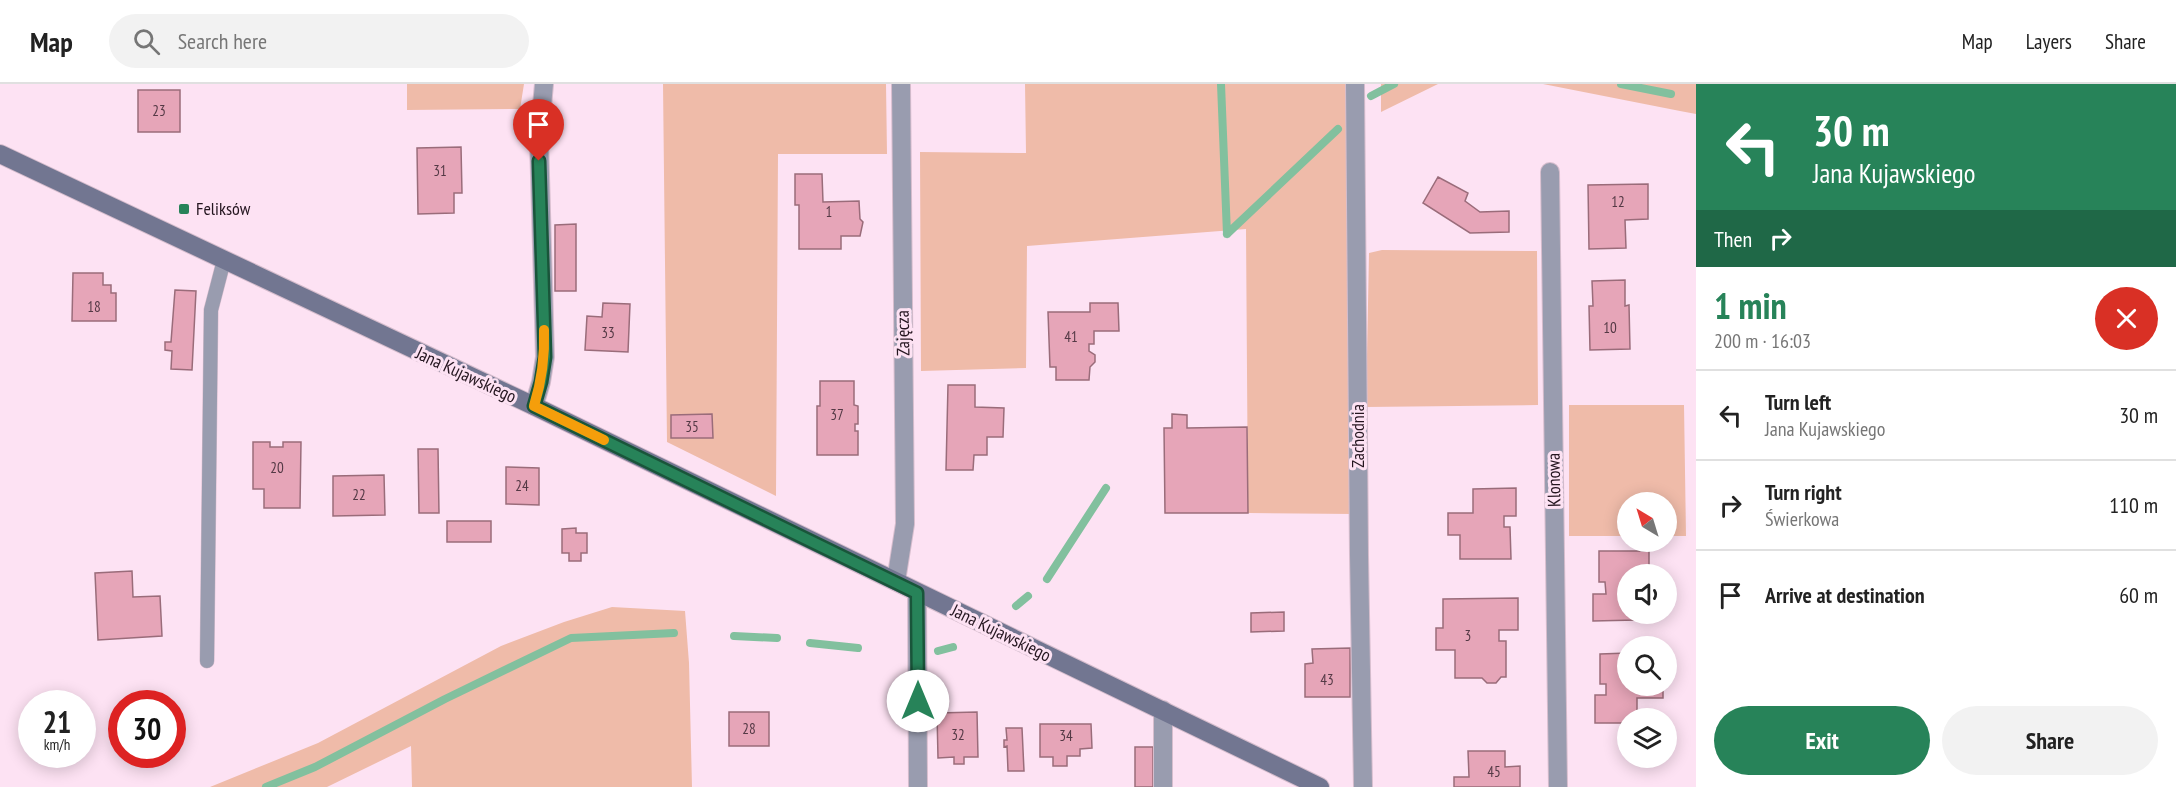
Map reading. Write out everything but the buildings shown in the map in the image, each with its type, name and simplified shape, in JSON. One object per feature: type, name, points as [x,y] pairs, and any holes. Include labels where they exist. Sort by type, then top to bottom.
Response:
[{"type":"main road","name":"Jana Kujawskiego","points":[[0,154],[534,406],[1320,787]]},
{"type":"street","points":[[534,406],[545,357],[539,139],[544,84]]},
{"type":"street","name":"Zajęcza","points":[[896,581],[906,524],[901,84]]},
{"type":"street","name":"Zachodnia","points":[[1355,84],[1358,531],[1363,787]]},
{"type":"street","name":"Klonowa","points":[[1550,172],[1558,787]]},
{"type":"street","points":[[917,593],[918,787]]},
{"type":"street","points":[[1163,711],[1163,787]]},
{"type":"lane","points":[[207,661],[211,310],[224,260]]},
{"type":"shaded area","points":[[407,84],[524,84],[520,109],[407,110]]},
{"type":"shaded area","points":[[663,84],[886,84],[887,154],[778,154],[776,496],[667,442]]},
{"type":"shaded area","points":[[1025,84],[1348,84],[1354,514],[1248,513],[1246,229],[1027,246],[1026,368],[921,371],[920,152],[1026,153]]},
{"type":"shaded area","points":[[1381,84],[1438,84],[1381,112]]},
{"type":"shaded area","points":[[1543,84],[1696,84],[1696,114],[1680,111]]},
{"type":"shaded area","points":[[1382,250],[1537,251],[1538,405],[1366,407],[1369,253]]},
{"type":"shaded area","points":[[1569,405],[1684,405],[1686,536],[1677,536],[1677,492],[1617,492],[1617,536],[1569,536]]},
{"type":"shaded area","points":[[612,607],[685,611],[689,663],[692,787],[412,787],[411,746],[327,787],[210,787],[318,743],[501,646]]},
{"type":"waterway","points":[[1221,84],[1227,234]]},
{"type":"waterway","points":[[1371,96],[1394,84]]},
{"type":"waterway","points":[[1621,84],[1671,94]]},
{"type":"waterway","points":[[1227,234],[1338,129]]},
{"type":"waterway","points":[[1047,579],[1106,488]]},
{"type":"waterway","points":[[1016,606],[1028,596]]},
{"type":"waterway","points":[[266,787],[315,767],[445,699],[571,638],[674,633]]},
{"type":"waterway","points":[[734,636],[777,638]]},
{"type":"waterway","points":[[810,643],[858,648]]},
{"type":"waterway","points":[[938,651],[953,647]]},
{"type":"slow traffic","points":[[544,330],[545,357],[534,406],[604,440]]},
{"type":"place","name":"Feliksów","points":[[184,209]]},
{"type":"route","points":[[539,161],[545,357],[534,406],[917,593],[918,701]]}]
